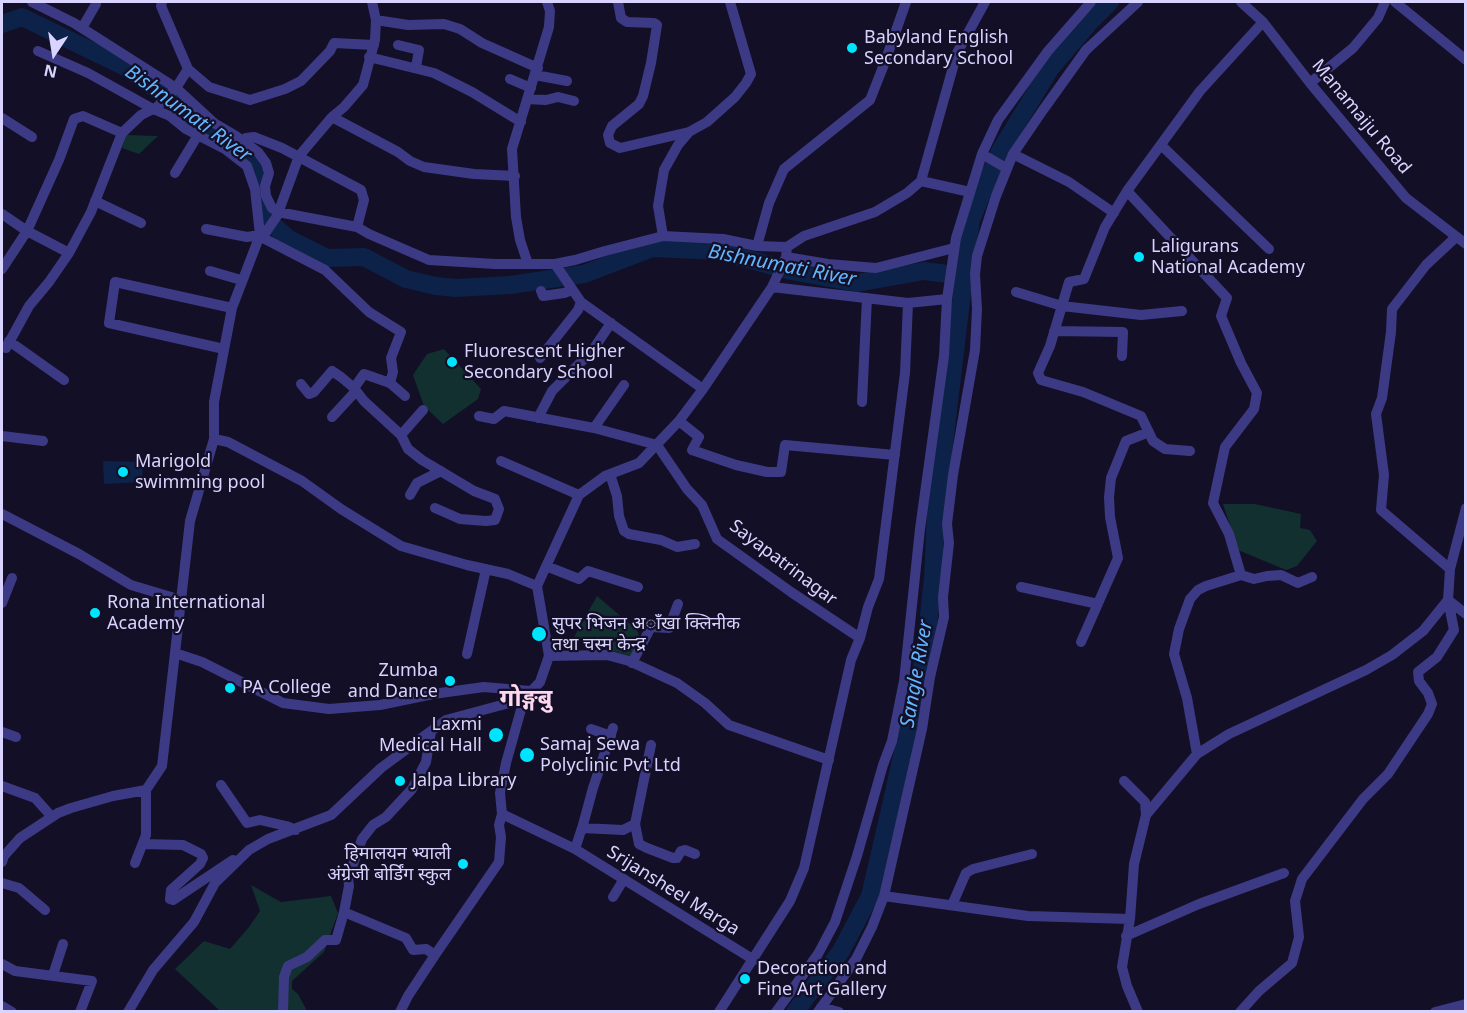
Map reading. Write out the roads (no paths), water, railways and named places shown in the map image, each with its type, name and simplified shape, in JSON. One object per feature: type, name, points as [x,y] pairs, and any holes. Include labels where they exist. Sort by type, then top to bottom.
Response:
[{"type":"street","points":[[37,2],[74,22],[174,89],[214,123],[258,152],[266,163],[268,173],[265,186],[266,196],[278,214],[357,226],[369,234],[429,260],[557,267],[605,250],[663,236],[723,239],[786,252],[828,264],[876,268],[953,251]]},
{"type":"street","points":[[162,2],[160,6],[188,69],[209,87],[250,100],[285,89],[301,81],[330,51],[334,43],[374,45]]},
{"type":"street","points":[[135,863],[146,834],[146,790],[162,766],[190,521],[214,439],[214,402],[232,308],[241,280],[263,233],[278,214],[300,156],[332,117],[363,85],[374,45],[376,20],[372,2]]},
{"type":"street","points":[[528,264],[520,240],[516,217],[512,149],[549,27],[550,11],[547,2]]},
{"type":"street","points":[[618,2],[621,18],[627,22],[654,22],[657,25],[643,96],[639,104],[612,126],[608,135],[610,143],[620,148],[689,132],[707,122],[735,97],[746,83],[751,74],[730,2]]},
{"type":"street","points":[[757,246],[769,203],[784,169],[870,100],[906,2]]},
{"type":"street","points":[[400,1011],[435,955],[499,862],[501,837],[499,825],[502,814],[500,793],[506,763],[527,695],[540,682],[549,656],[537,586],[579,495],[610,474],[639,463],[679,421],[774,283],[786,252],[804,236],[875,212],[907,193],[921,181],[957,52],[985,2]]},
{"type":"street","points":[[776,1011],[818,954],[835,922],[858,856],[892,741],[908,651],[920,529],[944,356],[947,293],[953,251],[970,192],[998,120],[1048,51],[1091,2]]},
{"type":"street","points":[[839,1011],[820,1009],[856,959],[884,896],[922,729],[930,677],[944,617],[943,597],[949,543],[947,524],[953,475],[975,350],[977,256],[1003,167],[1086,50],[1138,2]]},
{"type":"street","name":"Manamaiju Road","points":[[1241,2],[1263,22],[1310,83],[1406,198],[1461,241]]},
{"type":"street","points":[[1310,83],[1353,48],[1378,18],[1385,2]]},
{"type":"street","points":[[1395,2],[1466,60]]},
{"type":"street","points":[[82,28],[96,4]]},
{"type":"street","points":[[376,20],[408,25],[444,24],[460,29],[482,44],[536,72],[567,81]]},
{"type":"street","points":[[1190,451],[1165,449],[1153,441],[1141,416],[1083,392],[1041,380],[1038,373],[1069,282],[1084,279],[1106,227],[1127,191],[1200,91],[1263,22]]},
{"type":"street","points":[[398,45],[419,50],[416,67]]},
{"type":"street","points":[[38,51],[171,116],[198,135],[225,149],[247,166],[255,189],[265,239],[325,270],[369,312],[401,332],[391,358],[393,372],[390,383]]},
{"type":"street","points":[[369,57],[434,73],[472,92],[521,122]]},
{"type":"street","points":[[64,380],[5,344],[29,306],[69,253],[95,201],[122,133],[130,123],[155,108],[174,89],[188,69]]},
{"type":"street","points":[[510,79],[531,88]]},
{"type":"street","points":[[527,99],[546,100],[558,97],[574,101]]},
{"type":"street","points":[[2,269],[27,231],[59,160],[74,118],[83,116],[122,133]]},
{"type":"street","points":[[332,117],[424,167],[474,174],[514,176]]},
{"type":"street","points":[[2,118],[32,137]]},
{"type":"street","points":[[663,236],[658,206],[664,170],[678,145],[689,132]]},
{"type":"street","points":[[175,173],[198,135]]},
{"type":"street","points":[[242,141],[254,137],[300,156],[337,179],[361,190],[364,200],[357,226]]},
{"type":"street","points":[[1161,145],[1269,249]]},
{"type":"street","points":[[1013,154],[1068,182],[1114,213]]},
{"type":"street","points":[[985,155],[1003,167]]},
{"type":"street","points":[[921,181],[970,192]]},
{"type":"street","points":[[1127,191],[1227,298],[1221,316],[1257,393],[1254,409],[1225,447],[1213,503],[1230,534],[1241,575]]},
{"type":"street","points":[[95,201],[141,223]]},
{"type":"street","points":[[2,214],[27,231],[69,253]]},
{"type":"street","points":[[206,229],[247,237],[263,233]]},
{"type":"street","points":[[1450,569],[1381,510],[1384,475],[1376,414],[1382,398],[1392,309],[1426,265],[1461,241]]},
{"type":"street","points":[[557,267],[581,302],[703,389]]},
{"type":"street","points":[[210,271],[241,280]]},
{"type":"street","points":[[224,349],[109,323],[115,282],[232,308]]},
{"type":"street","points":[[774,283],[908,303],[947,293]]},
{"type":"street","points":[[541,291],[543,296],[564,293],[571,289]]},
{"type":"street","points":[[1016,292],[1062,306],[1141,315],[1182,311]]},
{"type":"street","points":[[862,402],[867,298]]},
{"type":"street","points":[[540,358],[578,310],[581,302]]},
{"type":"street","points":[[719,1011],[790,901],[804,868],[851,660],[879,579],[905,373],[908,303]]},
{"type":"street","points":[[538,418],[552,391],[592,351],[612,323]]},
{"type":"street","points":[[1054,331],[1123,332],[1122,356]]},
{"type":"street","points":[[301,384],[309,394],[314,392],[332,371],[355,389],[363,401],[401,435],[408,449],[474,491],[495,499],[499,509],[495,520],[486,521],[460,519],[435,508]]},
{"type":"street","points":[[332,417],[364,374],[390,383],[405,396]]},
{"type":"street","points":[[594,428],[624,385]]},
{"type":"street","points":[[401,435],[423,410]]},
{"type":"street","points":[[479,416],[494,419],[504,411],[594,428],[657,445]]},
{"type":"street","points":[[679,421],[699,437],[692,450],[736,465],[779,474],[782,472],[785,444],[895,455]]},
{"type":"street","points":[[1081,642],[1118,558],[1110,517],[1111,478],[1126,441],[1149,432]]},
{"type":"street","points":[[2,436],[43,441]]},
{"type":"street","points":[[214,439],[228,442],[282,470],[401,546],[457,563],[508,574],[537,586]]},
{"type":"street","name":"Sayapatrinagar","points":[[657,445],[687,489],[702,505],[717,539],[860,638]]},
{"type":"street","points":[[501,461],[579,495]]},
{"type":"street","points":[[410,495],[417,483],[441,471]]},
{"type":"street","points":[[610,474],[624,531],[661,540],[677,547],[695,544]]},
{"type":"street","points":[[1240,1011],[1259,991],[1292,963],[1299,937],[1295,901],[1302,879],[1363,799],[1388,774],[1428,714],[1432,704],[1428,693],[1419,681],[1418,672],[1437,657],[1454,630],[1448,600],[1450,569],[1466,508]]},
{"type":"street","points":[[2,514],[79,554],[131,585],[181,600]]},
{"type":"street","points":[[546,566],[579,579],[588,571],[639,587]]},
{"type":"street","points":[[467,654],[486,569]]},
{"type":"street","points":[[1197,754],[1186,698],[1174,654],[1179,628],[1190,599],[1198,590],[1241,575],[1254,579],[1281,575],[1298,583],[1312,577]]},
{"type":"street","points":[[2,603],[12,578]]},
{"type":"street","points":[[1021,586],[1098,604]]},
{"type":"street","points":[[1448,600],[1466,614]]},
{"type":"street","points":[[1146,815],[1197,754],[1229,734],[1366,670],[1392,655],[1423,631],[1448,600]]},
{"type":"street","points":[[632,663],[651,627],[669,628],[678,604]]},
{"type":"street","points":[[175,653],[202,662],[284,703],[303,707],[329,709],[380,705],[433,694],[484,687],[527,695]]},
{"type":"street","points":[[549,656],[607,655],[632,663],[676,684],[705,703],[729,725],[829,760]]},
{"type":"street","points":[[144,844],[183,844],[201,854],[203,858],[200,864],[171,890],[170,899],[173,900],[268,839],[331,815],[381,768],[446,720],[527,695]]},
{"type":"street","points":[[575,849],[612,732],[591,729]]},
{"type":"street","points":[[2,732],[16,737]]},
{"type":"street","points":[[283,1011],[284,977],[288,966],[307,957],[325,940],[336,940],[344,912],[349,886],[348,878],[362,839],[412,789],[426,762],[431,732]]},
{"type":"street","points":[[651,745],[635,824],[639,844],[673,858],[677,858],[681,850],[695,854]]},
{"type":"street","points":[[1124,781],[1145,802],[1146,815],[1134,864],[1130,919],[1122,967],[1138,1011]]},
{"type":"street","points":[[221,785],[247,823],[260,820],[286,825],[296,830]]},
{"type":"street","points":[[2,786],[35,798],[52,817]]},
{"type":"street","points":[[2,862],[4,856],[20,838],[52,817],[71,808],[113,796],[146,790]]},
{"type":"street","name":"Srijansheel Marga","points":[[502,814],[575,849],[754,960]]},
{"type":"street","points":[[581,832],[582,828],[623,830],[635,824]]},
{"type":"street","points":[[128,1011],[153,970],[194,922],[215,883],[249,850]]},
{"type":"street","points":[[952,905],[966,873],[973,868],[1032,854]]},
{"type":"street","points":[[1126,936],[1199,904],[1284,873]]},
{"type":"street","points":[[613,897],[624,879]]},
{"type":"street","points":[[2,883],[19,888],[45,910]]},
{"type":"street","points":[[884,896],[1028,916],[1130,919]]},
{"type":"street","points":[[344,912],[406,938],[413,950],[426,949],[435,955]]},
{"type":"street","points":[[53,975],[63,944]]},
{"type":"street","points":[[2,964],[15,971],[92,981],[80,1011]]},
{"type":"street","points":[[1435,1011],[1466,1004]]},
{"type":"street","points":[[2,1006],[12,1011]]},
{"type":"water","name":"Marigold swimming pool","points":[[103,461],[143,462],[142,482],[104,484]]},
{"type":"waterway","name":"Bishnumati River","points":[[2,24],[22,17],[125,67],[190,114],[207,130],[236,145],[256,162],[266,219],[289,239],[327,258],[364,257],[406,279],[456,288],[510,285],[584,274],[652,248],[719,251],[791,271],[857,283],[924,271],[964,276],[971,220],[1000,151],[1050,69],[1110,2]]},
{"type":"waterway","name":"Sangle River","points":[[795,1012],[841,951],[870,896],[889,814],[925,653],[933,577],[936,512],[964,276]]},
{"type":"place","name":"Babyland English Secondary School","points":[[852,48]]},
{"type":"place","name":"Laligurans National Academy","points":[[1139,257]]},
{"type":"place","name":"Fluorescent Higher Secondary School","points":[[452,362]]},
{"type":"place","name":"Marigold swimming pool","points":[[123,472]]},
{"type":"place","name":"Rona International Academy","points":[[95,613]]},
{"type":"place","name":"सुपर भिजन अाँखा क्लिनीक तथा चस्म केन्द्र","points":[[539,634]]},
{"type":"place","name":"Zumba and Dance","points":[[450,681]]},
{"type":"place","name":"PA College","points":[[230,688]]},
{"type":"place","name":"Laxmi Medical Hall","points":[[496,735]]},
{"type":"place","name":"Samaj Sewa Polyclinic Pvt Ltd","points":[[527,755]]},
{"type":"place","name":"Jalpa Library","points":[[400,781]]},
{"type":"place","name":"हिमालयन भ्याली अंग्रेजी बोर्डिंग स्कुल","points":[[463,864]]},
{"type":"place","name":"Decoration and Fine Art Gallery","points":[[745,979]]},
{"type":"district","name":"गोङ्गबु","points":[[526,699]]}]
